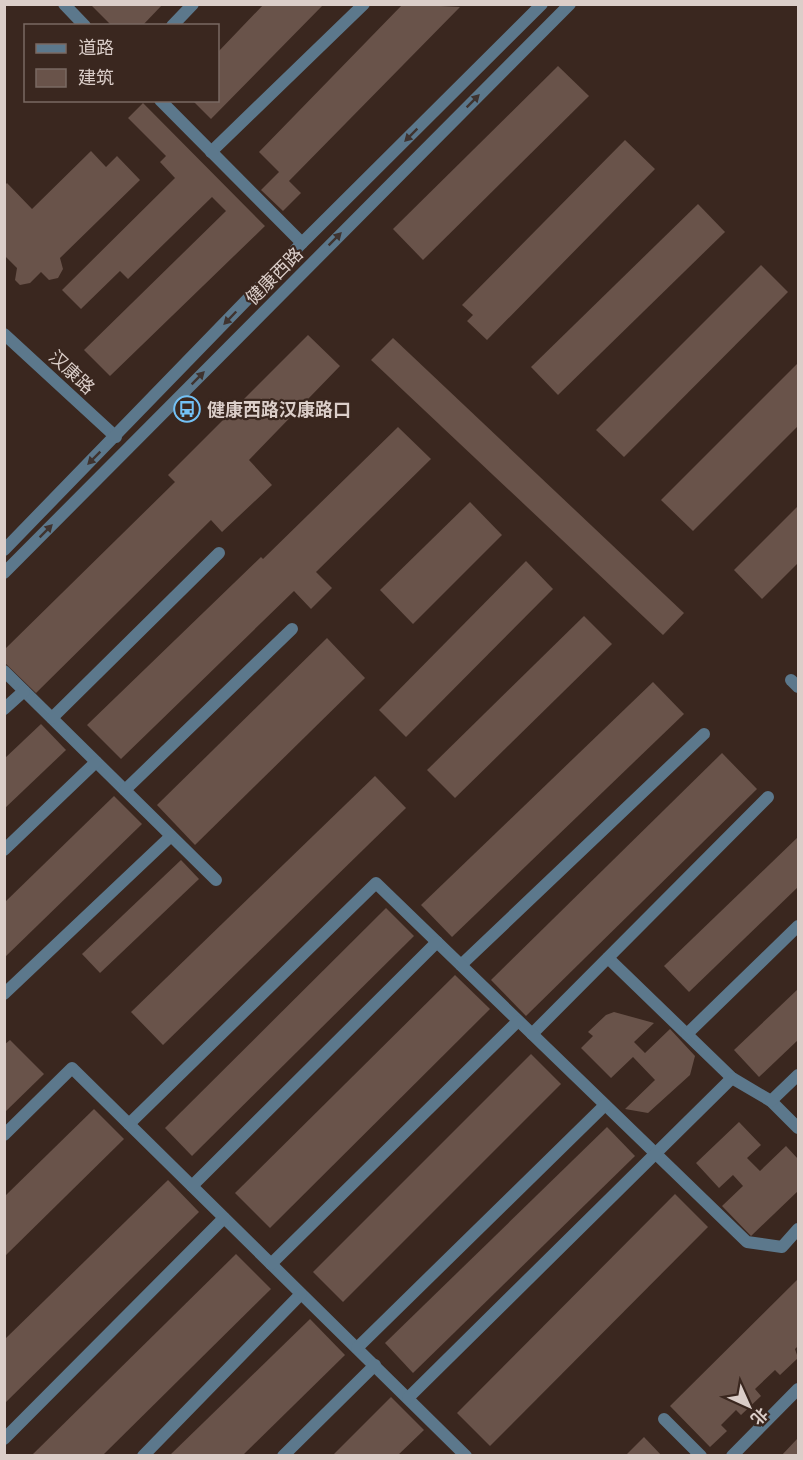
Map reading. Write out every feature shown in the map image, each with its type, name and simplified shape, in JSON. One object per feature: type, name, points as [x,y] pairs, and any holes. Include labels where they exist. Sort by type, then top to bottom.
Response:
[{"type":"street","points":[[64,4],[83,24]]},
{"type":"street","points":[[174,24],[193,4]]},
{"type":"street","points":[[212,152],[364,4]]},
{"type":"street","name":"健康西路","points":[[4,550],[302,243],[542,4]]},
{"type":"street","name":"健康西路","points":[[4,573],[570,4]]},
{"type":"street","points":[[162,102],[302,243]]},
{"type":"street","name":"汉康路","points":[[4,334],[116,436]]},
{"type":"street","points":[[51,718],[219,553]]},
{"type":"street","points":[[125,790],[292,629]]},
{"type":"street","points":[[4,671],[216,880]]},
{"type":"street","points":[[4,710],[24,691]]},
{"type":"street","points":[[461,965],[704,734]]},
{"type":"street","points":[[4,850],[96,762]]},
{"type":"street","points":[[532,1034],[768,797]]},
{"type":"street","points":[[4,994],[171,836]]},
{"type":"street","points":[[129,1124],[376,883],[747,1242],[782,1246],[798,1229]]},
{"type":"street","points":[[687,1034],[798,926]]},
{"type":"street","points":[[192,1186],[437,942]]},
{"type":"street","points":[[608,957],[732,1078],[771,1101],[798,1128]]},
{"type":"street","points":[[271,1264],[518,1021]]},
{"type":"street","points":[[4,1135],[72,1068],[466,1455]]},
{"type":"street","points":[[771,1101],[798,1075]]},
{"type":"street","points":[[408,1398],[732,1078]]},
{"type":"street","points":[[357,1348],[605,1105]]},
{"type":"street","points":[[4,1439],[224,1218]]},
{"type":"street","points":[[143,1455],[301,1294]]},
{"type":"street","points":[[283,1455],[375,1365]]},
{"type":"street","points":[[732,1455],[798,1389]]},
{"type":"street","points":[[664,1419],[701,1455]]},
{"type":"street","points":[[447,1455],[457,1446]]},
{"type":"building","points":[[90,4],[163,4],[144,24],[110,24]]},
{"type":"building","points":[[264,4],[324,4],[211,119],[194,102],[219,102],[219,51]]},
{"type":"building","points":[[403,4],[460,7],[289,181],[301,193],[283,211],[261,190],[279,172],[259,152]]},
{"type":"building","points":[[558,66],[589,96],[423,260],[393,229]]},
{"type":"building","points":[[143,103],[265,226],[110,376],[84,350],[226,211],[212,197],[128,279],[120,271],[81,309],[62,290],[175,178],[160,162],[166,156],[128,118]]},
{"type":"building","points":[[625,140],[655,169],[487,340],[467,321],[473,315],[462,305]]},
{"type":"building","points":[[91,151],[106,167],[117,156],[140,180],[60,258],[63,269],[58,278],[49,280],[41,272],[30,283],[20,285],[15,280],[17,268],[4,255],[4,186],[7,183],[32,209]]},
{"type":"building","points":[[698,204],[725,232],[558,395],[531,367]]},
{"type":"building","points":[[761,265],[788,292],[624,457],[596,430]]},
{"type":"building","points":[[308,335],[340,366],[249,460],[272,485],[222,532],[211,520],[36,693],[4,662],[4,650],[175,482],[168,475]]},
{"type":"building","points":[[393,338],[684,613],[663,635],[371,360]]},
{"type":"building","points":[[798,363],[798,426],[693,531],[661,500]]},
{"type":"building","points":[[398,427],[431,459],[316,572],[332,588],[311,609],[294,591],[121,759],[87,725],[261,557],[263,559]]},
{"type":"building","points":[[470,502],[502,535],[413,624],[380,590]]},
{"type":"building","points":[[798,506],[798,563],[762,599],[734,570]]},
{"type":"building","points":[[526,561],[553,589],[406,737],[379,710]]},
{"type":"building","points":[[584,616],[612,644],[455,798],[427,770]]},
{"type":"building","points":[[327,638],[365,678],[195,845],[157,805]]},
{"type":"building","points":[[653,682],[684,714],[452,937],[421,905]]},
{"type":"building","points":[[41,724],[66,750],[4,809],[4,759]]},
{"type":"building","points":[[722,753],[757,789],[526,1016],[491,980]]},
{"type":"building","points":[[375,776],[406,808],[163,1045],[131,1012]]},
{"type":"building","points":[[114,796],[142,824],[4,958],[4,903]]},
{"type":"building","points":[[798,837],[798,887],[689,992],[664,966]]},
{"type":"building","points":[[181,860],[199,879],[100,973],[82,954]]},
{"type":"building","points":[[386,908],[414,936],[192,1156],[165,1128]]},
{"type":"building","points":[[455,975],[490,1009],[270,1228],[235,1193]]},
{"type":"building","points":[[798,989],[798,1040],[759,1077],[734,1050]]},
{"type":"building","points":[[614,1012],[654,1023],[634,1042],[645,1053],[670,1029],[695,1056],[690,1075],[648,1113],[625,1109],[655,1080],[633,1057],[611,1078],[581,1048],[593,1036],[588,1032],[606,1015]]},
{"type":"building","points":[[10,1040],[44,1074],[4,1113],[4,1045]]},
{"type":"building","points":[[531,1054],[561,1084],[343,1302],[313,1272]]},
{"type":"building","points":[[94,1109],[124,1139],[4,1257],[4,1197]]},
{"type":"building","points":[[739,1122],[761,1145],[747,1158],[760,1171],[786,1146],[798,1159],[798,1191],[751,1236],[722,1206],[743,1186],[733,1175],[719,1188],[696,1163]]},
{"type":"building","points":[[607,1127],[635,1156],[413,1373],[385,1343]]},
{"type":"building","points":[[168,1180],[199,1212],[4,1404],[4,1340]]},
{"type":"building","points":[[675,1194],[708,1227],[490,1446],[457,1413]]},
{"type":"building","points":[[236,1254],[271,1289],[102,1456],[31,1456]]},
{"type":"building","points":[[798,1279],[798,1346],[795,1349],[798,1358],[780,1375],[775,1370],[755,1389],[761,1396],[741,1415],[736,1410],[721,1425],[727,1431],[710,1447],[670,1406]]},
{"type":"building","points":[[310,1319],[345,1355],[242,1456],[169,1456]]},
{"type":"building","points":[[391,1397],[424,1430],[397,1456],[332,1456]]},
{"type":"building","points":[[644,1437],[662,1456],[625,1456]]},
{"type":"building","points":[[798,1438],[798,1456],[781,1456]]},
{"type":"place","name":"健康西路汉康路口","points":[[187,409]]}]
